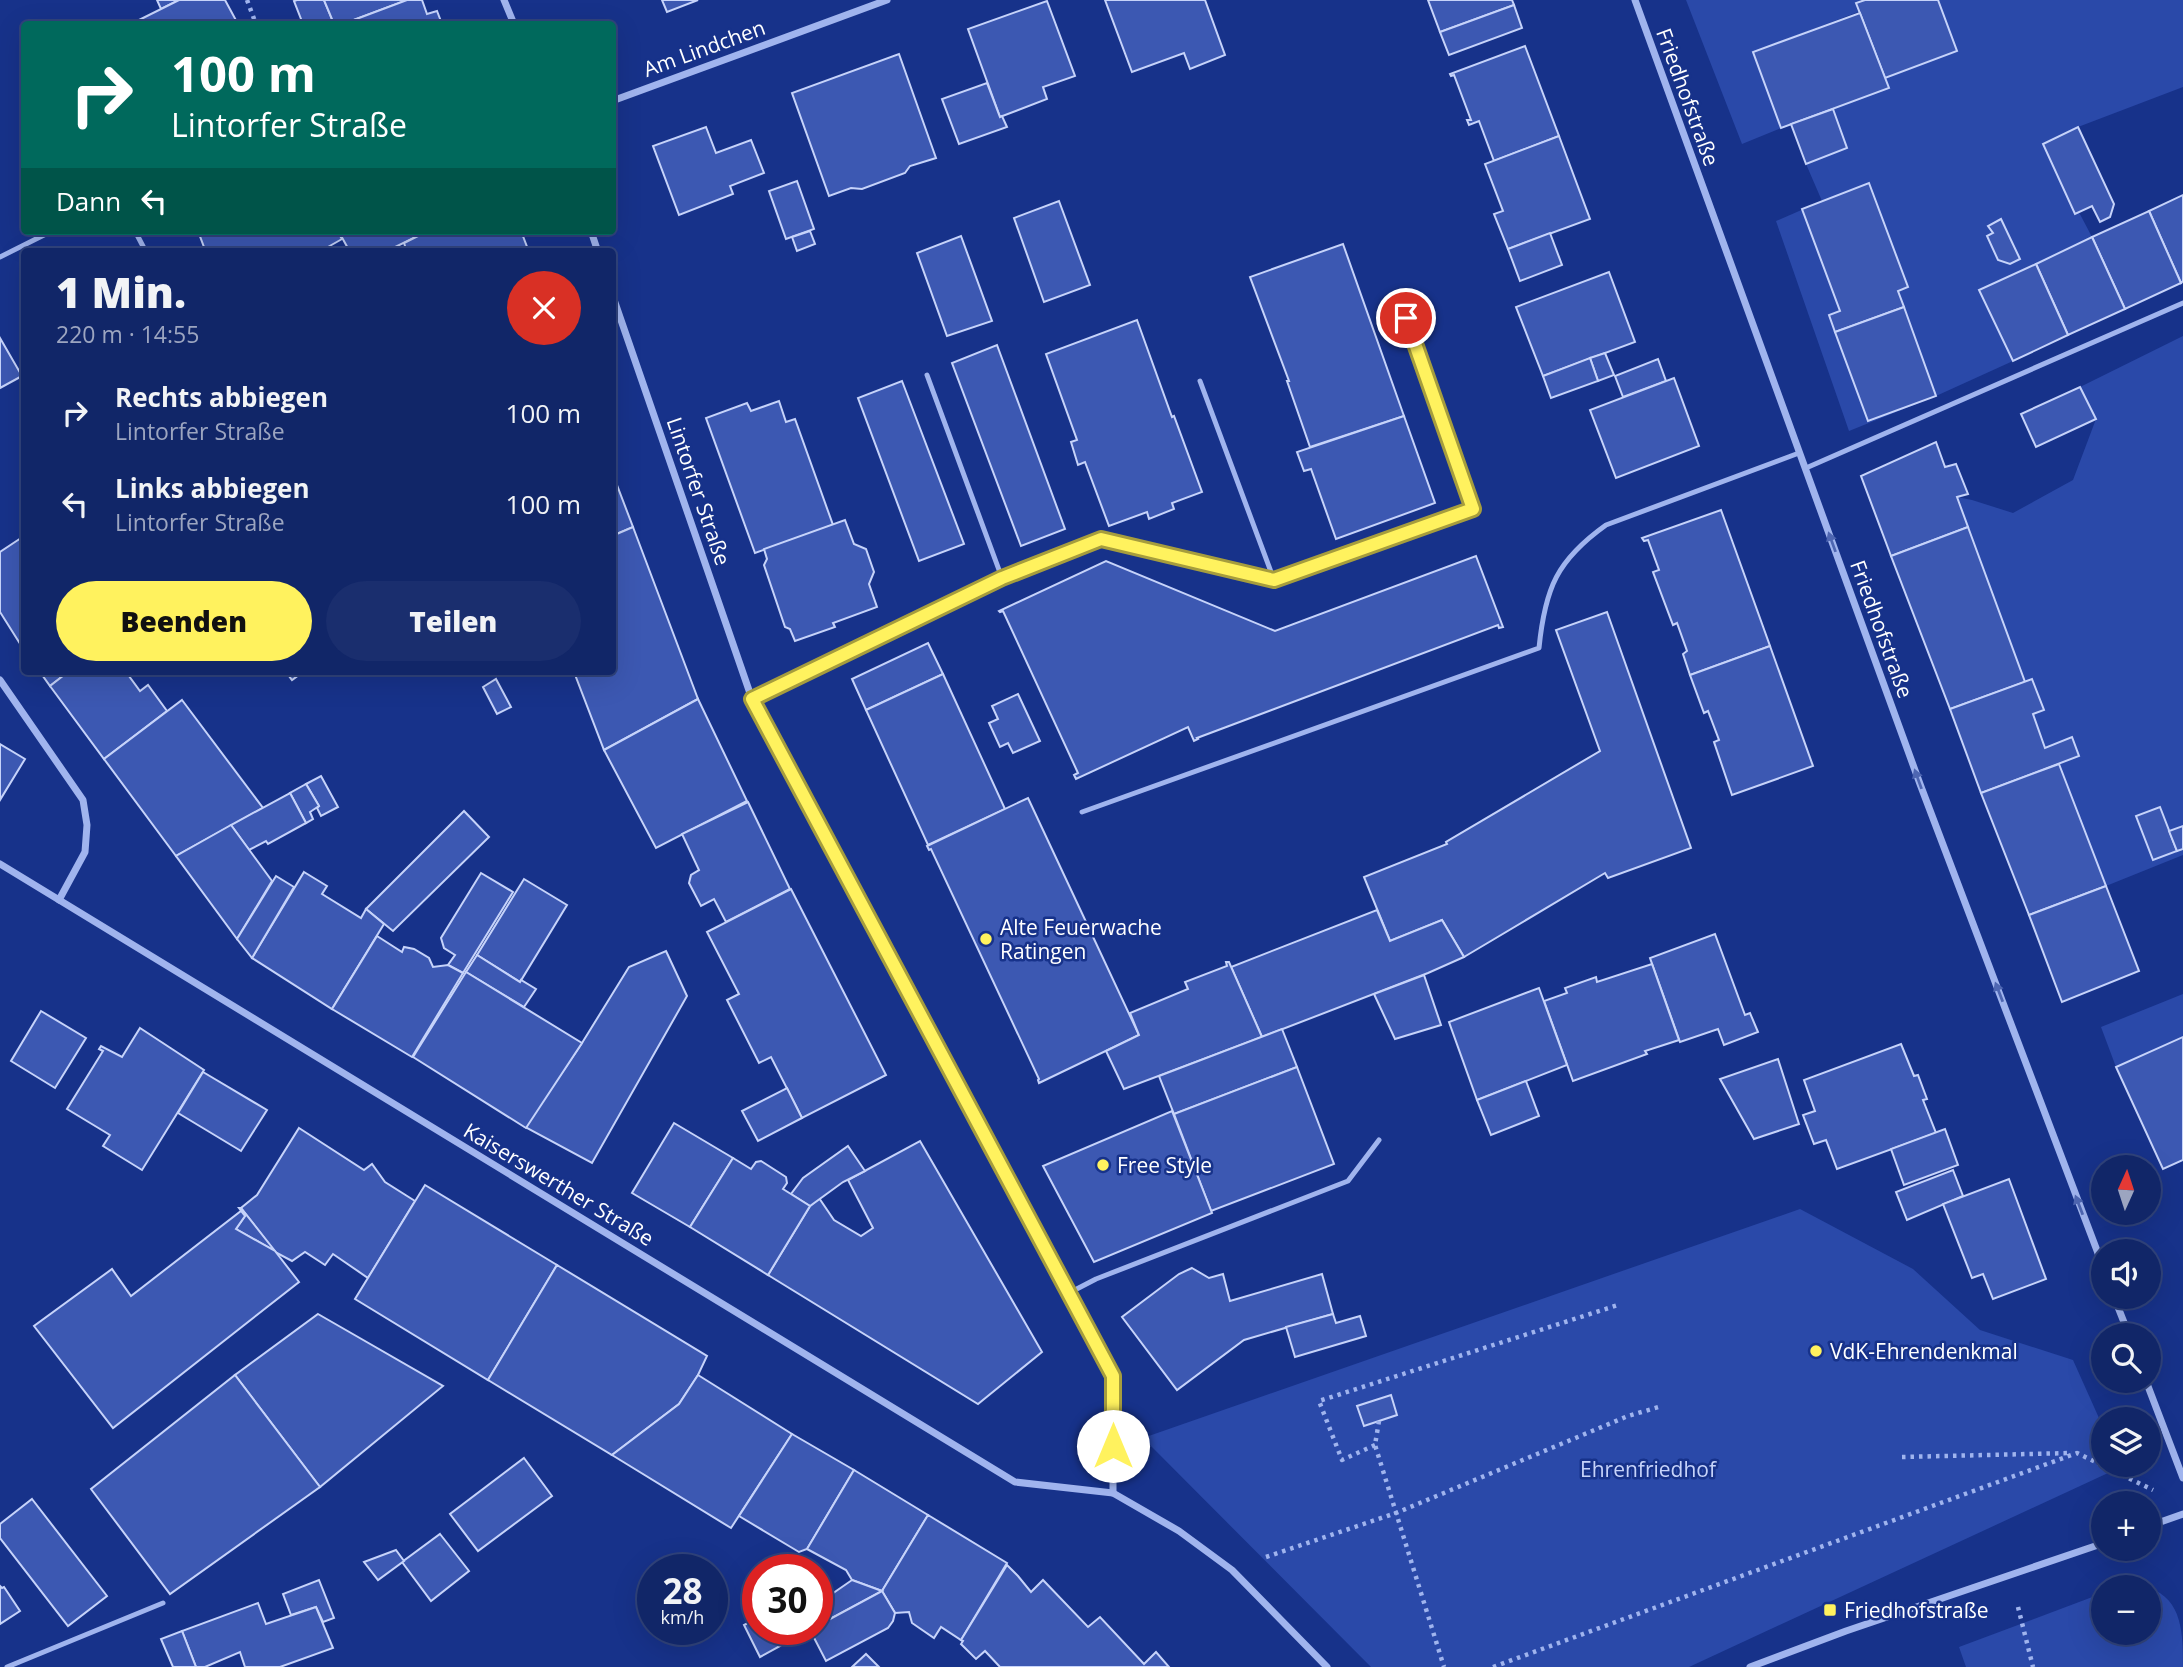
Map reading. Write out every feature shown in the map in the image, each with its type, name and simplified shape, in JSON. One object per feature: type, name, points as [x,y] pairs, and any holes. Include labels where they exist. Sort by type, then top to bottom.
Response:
[{"type":"street","points":[[505,0],[513,21]]},
{"type":"street","name":"Am Lindchen","points":[[616,100],[887,0]]},
{"type":"street","name":"Friedhofstraße","points":[[1635,0],[1924,796],[2093,1239]]},
{"type":"street","name":"Lintorfer Straße","points":[[616,306],[752,699],[1113,1376],[1113,1493]]},
{"type":"street","points":[[0,680],[83,800],[87,825],[85,852],[59,900]]},
{"type":"street","name":"Kaiserswerther Straße","points":[[0,864],[1015,1482],[1113,1493]]},
{"type":"street","points":[[2151,1393],[2183,1478]]},
{"type":"street","points":[[1113,1493],[1179,1531],[1232,1570],[1328,1667]]},
{"type":"street","points":[[2161,1522],[2183,1514]]},
{"type":"street","points":[[1750,1667],[1846,1631],[2091,1548]]},
{"type":"lane","points":[[0,257],[44,235]]},
{"type":"lane","points":[[1806,468],[2183,303]]},
{"type":"lane","points":[[752,699],[1002,578],[1101,539],[1274,580],[1473,509],[1406,318]]},
{"type":"lane","points":[[927,375],[1002,578]]},
{"type":"lane","points":[[1200,381],[1274,580]]},
{"type":"lane","points":[[1082,812],[1539,648],[1542,615],[1559,568],[1574,550],[1591,536],[1606,525],[1799,453]]},
{"type":"lane","points":[[1069,1293],[1096,1279],[1348,1181],[1379,1140]]},
{"type":"lane","points":[[7,1667],[163,1603]]},
{"type":"path","points":[[247,0],[255,21]]},
{"type":"path","points":[[1375,1445],[1342,1460],[1319,1401],[1618,1305]]},
{"type":"path","points":[[1261,1559],[1396,1513],[1628,1416],[1662,1406]]},
{"type":"path","points":[[1379,1421],[1375,1445],[1444,1667]]},
{"type":"path","points":[[1493,1667],[1511,1664],[2077,1453]]},
{"type":"path","points":[[1902,1457],[2077,1453],[2155,1491]]},
{"type":"path","points":[[2010,1576],[2033,1667]]},
{"type":"green space","points":[[1686,0],[1861,0],[1855,3],[1858,12],[1753,52],[1781,128],[1742,144]]},
{"type":"green space","points":[[1938,0],[2183,0],[2183,87],[2078,127],[2043,144],[2092,237],[1980,290],[2013,361],[1849,431],[1776,221],[1822,201],[1806,164],[1847,148],[1833,109],[1889,88],[1886,78],[1957,51]]},
{"type":"green space","points":[[2183,336],[2183,855],[2106,886],[2059,764],[2079,756],[2072,738],[2045,748],[2033,714],[2043,710],[2032,680],[2025,682],[1957,497],[2013,513],[2073,480],[2096,419],[2080,387]]},
{"type":"green space","points":[[2183,994],[2183,1037],[2116,1067],[2101,1027]]},
{"type":"green space","name":"Ehrenfriedhof","points":[[1800,1209],[1913,1269],[1980,1330],[2073,1360],[2094,1407],[2091,1407],[2091,1477],[2099,1477],[1689,1667],[1371,1667],[1143,1438]]},
{"type":"green space","points":[[2161,1594],[2169,1600],[2179,1620],[2183,1667],[1966,1667],[1959,1647],[2091,1598],[2091,1645],[2161,1645]]},
{"type":"building","points":[[157,0],[179,0],[161,9]]},
{"type":"building","points":[[179,0],[225,0],[236,21],[137,21]]},
{"type":"building","points":[[324,0],[333,21],[302,21],[294,1]]},
{"type":"building","points":[[324,0],[407,0],[351,21],[333,21]]},
{"type":"building","points":[[407,0],[422,0],[427,14],[437,11],[441,21],[351,21]]},
{"type":"building","points":[[662,0],[698,0],[667,12]]},
{"type":"building","points":[[1105,0],[1205,0],[1225,55],[1190,69],[1184,53],[1132,72]]},
{"type":"building","points":[[1428,0],[1512,0],[1514,5],[1440,32]]},
{"type":"building","points":[[1865,0],[1938,0],[1957,51],[1885,78],[1856,3]]},
{"type":"building","points":[[1047,1],[1075,76],[1043,87],[1047,99],[1000,117],[968,29]]},
{"type":"building","points":[[1514,5],[1522,28],[1449,55],[1440,32]]},
{"type":"building","points":[[1860,13],[1889,88],[1781,128],[1753,52]]},
{"type":"building","points":[[1525,46],[1559,136],[1494,161],[1479,121],[1469,125],[1467,120],[1471,120],[1454,75],[1450,74]]},
{"type":"building","points":[[899,54],[936,158],[910,166],[905,173],[862,189],[851,188],[829,196],[792,93]]},
{"type":"building","points":[[987,83],[1000,117],[1002,116],[1007,127],[959,144],[942,99]]},
{"type":"building","points":[[1833,109],[1847,148],[1806,164],[1791,124]]},
{"type":"building","points":[[706,127],[716,153],[751,140],[764,173],[730,186],[733,194],[679,215],[653,146]]},
{"type":"building","points":[[2078,127],[2114,204],[2110,217],[2100,222],[2092,206],[2075,214],[2043,144]]},
{"type":"building","points":[[1559,136],[1590,219],[1508,249],[1494,214],[1503,211],[1485,164]]},
{"type":"building","points":[[797,181],[814,229],[786,239],[769,191]]},
{"type":"building","points":[[1869,183],[1908,287],[1898,291],[1904,307],[1835,332],[1829,315],[1840,311],[1802,209]]},
{"type":"building","points":[[2183,195],[2183,281],[2181,283],[2149,211]]},
{"type":"building","points":[[1059,201],[1090,285],[1044,302],[1014,218]]},
{"type":"building","points":[[2149,211],[2181,283],[2125,309],[2092,237]]},
{"type":"building","points":[[2001,219],[2020,259],[2010,264],[1998,260],[1987,236],[1993,233],[1988,226]]},
{"type":"building","points":[[810,231],[815,244],[797,251],[792,237]]},
{"type":"building","points":[[1550,233],[1562,265],[1520,281],[1508,249]]},
{"type":"building","points":[[200,235],[340,235],[342,239],[326,248],[204,247]]},
{"type":"building","points":[[341,235],[420,235],[393,248],[348,248]]},
{"type":"building","points":[[420,235],[523,235],[527,248],[406,248],[404,243]]},
{"type":"building","points":[[961,236],[992,321],[947,336],[917,253]]},
{"type":"building","points":[[2092,237],[2125,309],[2068,335],[2036,264]]},
{"type":"building","points":[[1343,244],[1404,416],[1310,447],[1289,381],[1250,277]]},
{"type":"building","points":[[2036,264],[2068,335],[2013,361],[1979,290]]},
{"type":"building","points":[[1609,272],[1635,342],[1543,376],[1516,307]]},
{"type":"building","points":[[1904,307],[1936,396],[1868,421],[1835,332]]},
{"type":"building","points":[[1137,320],[1202,492],[1172,503],[1174,509],[1149,519],[1147,512],[1109,526],[1085,462],[1078,465],[1071,442],[1077,440],[1046,354]]},
{"type":"building","points":[[0,338],[21,377],[0,388]]},
{"type":"building","points":[[997,345],[1065,529],[1021,546],[952,363]]},
{"type":"building","points":[[1605,353],[1614,375],[1598,381],[1590,358]]},
{"type":"building","points":[[1590,358],[1598,381],[1551,398],[1543,376]]},
{"type":"building","points":[[1658,359],[1666,381],[1623,397],[1615,376]]},
{"type":"building","points":[[1674,378],[1699,446],[1616,478],[1590,410]]},
{"type":"building","points":[[902,381],[964,544],[919,561],[858,398]]},
{"type":"building","points":[[2080,387],[2096,419],[2036,447],[2021,414]]},
{"type":"building","points":[[779,401],[786,422],[795,419],[833,525],[755,553],[706,418],[747,403],[751,411]]},
{"type":"building","points":[[1404,416],[1435,503],[1336,539],[1311,469],[1304,471],[1297,452]]},
{"type":"building","points":[[1936,442],[1945,467],[1956,464],[1968,494],[1957,497],[1968,527],[1891,556],[1861,476]]},
{"type":"building","points":[[616,482],[633,527],[616,534]]},
{"type":"building","points":[[1721,510],[1770,646],[1690,675],[1683,654],[1687,651],[1677,623],[1673,625],[1653,572],[1659,570],[1648,540],[1644,541],[1642,538]]},
{"type":"building","points":[[845,520],[854,544],[866,549],[874,572],[869,584],[877,607],[833,623],[835,627],[795,641],[790,629],[785,627],[764,565],[767,559],[764,549]]},
{"type":"building","points":[[633,527],[698,699],[604,750],[575,675],[616,675],[616,534]]},
{"type":"building","points":[[1968,527],[2025,682],[1950,709],[1891,556]]},
{"type":"building","points":[[21,538],[21,645],[0,612],[0,552]]},
{"type":"building","points":[[1476,556],[1503,627],[1499,628],[1498,625],[1194,741],[1188,727],[1076,779],[1074,775],[1078,773],[1003,611],[999,611],[1106,561],[1275,631]]},
{"type":"building","points":[[1607,612],[1691,848],[1608,878],[1605,873],[1464,957],[1442,920],[1390,941],[1364,877],[1447,844],[1446,842],[1600,751],[1556,630]]},
{"type":"building","points":[[928,643],[943,674],[866,710],[852,679]]},
{"type":"building","points":[[1770,646],[1813,766],[1732,795],[1714,742],[1719,740],[1708,711],[1704,713],[1690,675]]},
{"type":"building","points":[[943,674],[1005,809],[928,845],[866,710]]},
{"type":"building","points":[[42,675],[64,675],[50,686]]},
{"type":"building","points":[[64,675],[128,675],[140,691],[148,685],[167,711],[104,759],[50,686]]},
{"type":"building","points":[[496,679],[511,707],[497,714],[483,687]]},
{"type":"building","points":[[2032,679],[2044,710],[2033,714],[2045,748],[2072,737],[2079,756],[1981,793],[1950,709]]},
{"type":"building","points":[[1018,694],[1040,741],[1013,753],[1008,743],[1000,747],[989,723],[998,719],[992,706]]},
{"type":"building","points":[[698,699],[747,801],[656,848],[604,750]]},
{"type":"building","points":[[182,700],[263,808],[176,856],[104,759]]},
{"type":"building","points":[[0,744],[25,759],[0,800]]},
{"type":"building","points":[[2059,764],[2106,886],[2029,915],[1981,793]]},
{"type":"building","points":[[321,776],[338,807],[321,816],[317,808],[319,806],[306,784]]},
{"type":"building","points":[[306,784],[319,806],[310,812],[313,819],[306,823],[290,793]]},
{"type":"building","points":[[290,793],[306,823],[268,844],[266,841],[249,850],[231,825]]},
{"type":"building","points":[[1028,798],[1139,1035],[1039,1083],[931,849],[927,846]]},
{"type":"building","points":[[748,802],[790,889],[726,922],[714,899],[701,906],[689,883],[691,875],[699,870],[682,834]]},
{"type":"building","points":[[2160,807],[2177,851],[2153,860],[2136,816]]},
{"type":"building","points":[[464,811],[489,837],[393,931],[366,909]]},
{"type":"building","points":[[231,825],[272,881],[237,939],[176,856]]},
{"type":"building","points":[[2183,826],[2183,849],[2177,851],[2169,831]]},
{"type":"building","points":[[304,872],[327,886],[322,894],[361,918],[366,909],[384,924],[332,1009],[252,958]]},
{"type":"building","points":[[481,873],[513,892],[463,973],[448,965],[455,955],[444,948],[441,938]]},
{"type":"building","points":[[276,876],[294,887],[252,958],[237,939]]},
{"type":"building","points":[[524,879],[567,905],[520,982],[477,955]]},
{"type":"building","points":[[2106,886],[2139,971],[2062,1002],[2029,915]]},
{"type":"building","points":[[791,889],[886,1075],[802,1118],[771,1057],[759,1063],[727,1000],[739,994],[707,932]]},
{"type":"building","points":[[1377,910],[1390,941],[1442,920],[1464,957],[1262,1037],[1231,967]]},
{"type":"building","points":[[1715,934],[1745,1015],[1750,1013],[1758,1032],[1724,1045],[1718,1029],[1680,1042],[1650,958]]},
{"type":"building","points":[[377,936],[402,952],[404,947],[414,949],[429,958],[433,967],[448,965],[463,973],[412,1057],[332,1009]]},
{"type":"building","points":[[666,951],[687,996],[592,1163],[525,1127],[629,967]]},
{"type":"building","points":[[477,955],[536,989],[524,1007],[466,972]]},
{"type":"building","points":[[1226,962],[1229,962],[1262,1037],[1124,1089],[1106,1051],[1139,1035],[1130,1013],[1188,989],[1185,982],[1227,966]]},
{"type":"building","points":[[1652,964],[1679,1040],[1573,1081],[1544,1001],[1567,993],[1565,988],[1596,977],[1597,982]]},
{"type":"building","points":[[466,972],[582,1043],[526,1128],[413,1057]]},
{"type":"building","points":[[1424,975],[1441,1025],[1395,1039],[1374,994]]},
{"type":"building","points":[[1539,988],[1567,1065],[1477,1100],[1449,1022]]},
{"type":"building","points":[[41,1011],[86,1038],[55,1088],[11,1061]]},
{"type":"building","points":[[140,1028],[204,1070],[142,1170],[103,1146],[110,1135],[67,1109],[103,1051],[99,1049],[101,1046],[122,1057]]},
{"type":"building","points":[[1282,1029],[1297,1067],[1174,1114],[1159,1076]]},
{"type":"building","points":[[2183,1037],[2183,1160],[2163,1169],[2161,1155],[2157,1155],[2116,1067]]},
{"type":"building","points":[[1901,1044],[1914,1076],[1918,1075],[1927,1099],[1923,1100],[1936,1133],[1837,1169],[1826,1140],[1814,1144],[1803,1115],[1815,1111],[1804,1080]]},
{"type":"building","points":[[1778,1059],[1799,1124],[1754,1139],[1720,1079]]},
{"type":"building","points":[[1297,1067],[1334,1164],[1211,1211],[1174,1114]]},
{"type":"building","points":[[203,1072],[267,1110],[241,1151],[178,1113]]},
{"type":"building","points":[[1526,1081],[1539,1116],[1491,1135],[1477,1100]]},
{"type":"building","points":[[787,1088],[802,1118],[758,1141],[742,1111]]},
{"type":"building","points":[[1172,1111],[1212,1213],[1094,1262],[1043,1166]]},
{"type":"building","points":[[674,1123],[733,1158],[690,1227],[632,1193]]},
{"type":"building","points":[[299,1128],[364,1170],[372,1164],[385,1182],[415,1201],[368,1278],[333,1254],[325,1265],[305,1252],[292,1261],[275,1252],[241,1208],[257,1195]]},
{"type":"building","points":[[1945,1129],[1958,1165],[1904,1185],[1891,1149]]},
{"type":"building","points":[[920,1141],[1042,1352],[978,1404],[768,1275],[810,1206],[819,1198],[834,1220],[861,1236],[873,1228],[848,1180]]},
{"type":"building","points":[[848,1146],[865,1171],[843,1182],[810,1206],[791,1194],[803,1178]]},
{"type":"building","points":[[733,1158],[751,1169],[756,1162],[761,1161],[786,1177],[787,1183],[783,1189],[810,1206],[768,1275],[690,1227]]},
{"type":"building","points":[[1953,1170],[1963,1196],[1907,1220],[1896,1192]]},
{"type":"building","points":[[2009,1179],[2046,1279],[1993,1299],[1983,1274],[1972,1278],[1943,1204]]},
{"type":"building","points":[[425,1185],[557,1265],[488,1380],[355,1299]]},
{"type":"building","points":[[239,1208],[275,1251],[236,1229],[245,1216]]},
{"type":"building","points":[[241,1211],[245,1216],[236,1229],[275,1251],[299,1282],[113,1428],[34,1326],[112,1269],[131,1296]]},
{"type":"building","points":[[557,1265],[707,1356],[679,1404],[612,1455],[488,1380]]},
{"type":"building","points":[[1192,1268],[1209,1278],[1223,1274],[1230,1301],[1322,1274],[1333,1314],[1244,1340],[1177,1390],[1122,1317],[1179,1274]]},
{"type":"building","points":[[318,1314],[443,1386],[320,1487],[235,1375]]},
{"type":"building","points":[[1333,1314],[1336,1323],[1360,1316],[1366,1336],[1295,1357],[1286,1327]]},
{"type":"building","points":[[235,1375],[320,1487],[170,1594],[91,1489]]},
{"type":"building","points":[[698,1375],[792,1434],[731,1528],[612,1455],[679,1404]]},
{"type":"building","points":[[1391,1395],[1397,1415],[1364,1426],[1357,1406]]},
{"type":"building","points":[[792,1434],[854,1470],[807,1549],[799,1552],[739,1516]]},
{"type":"building","points":[[524,1458],[552,1496],[478,1551],[450,1514]]},
{"type":"building","points":[[854,1470],[928,1515],[882,1591],[852,1580],[846,1570],[833,1563],[833,1554],[816,1554],[807,1549]]},
{"type":"building","points":[[32,1499],[107,1596],[68,1626],[0,1538],[0,1524]]},
{"type":"building","points":[[928,1515],[1007,1563],[961,1640],[941,1627],[934,1638],[912,1623],[909,1612],[895,1613],[882,1591]]},
{"type":"building","points":[[440,1534],[469,1571],[431,1601],[402,1562]]},
{"type":"building","points":[[396,1550],[404,1561],[378,1580],[364,1562]]},
{"type":"building","points":[[1007,1565],[1031,1592],[1043,1580],[1088,1627],[1100,1617],[1144,1664],[1156,1652],[1169,1667],[1000,1667],[985,1651],[976,1659],[961,1644],[961,1640]]},
{"type":"building","points":[[319,1580],[334,1618],[323,1622],[316,1607],[291,1615],[283,1594]]},
{"type":"building","points":[[852,1580],[882,1591],[833,1617],[833,1593]]},
{"type":"building","points":[[0,1586],[4,1587],[20,1611],[0,1624]]},
{"type":"building","points":[[882,1591],[895,1613],[888,1628],[826,1661],[818,1645],[833,1645],[833,1617]]},
{"type":"building","points":[[258,1603],[266,1624],[316,1607],[333,1648],[280,1667],[245,1667],[240,1652],[205,1667],[196,1667],[182,1631]]},
{"type":"building","points":[[182,1631],[196,1667],[173,1667],[161,1639]]},
{"type":"building","points":[[754,1645],[782,1645],[760,1657]]},
{"type":"building","points":[[866,1654],[879,1667],[852,1667]]},
{"type":"place","name":"Alte Feuerwache Ratingen","points":[[986,939]]},
{"type":"place","name":"Free Style","points":[[1103,1165]]},
{"type":"place","name":"VdK-Ehrendenkmal","points":[[1816,1351]]},
{"type":"place","name":"Friedhofstraße","points":[[1830,1610]]},
{"type":"route","points":[[1113,1446],[1113,1376],[752,699],[1002,578],[1101,539],[1274,580],[1473,509],[1406,318]]}]
